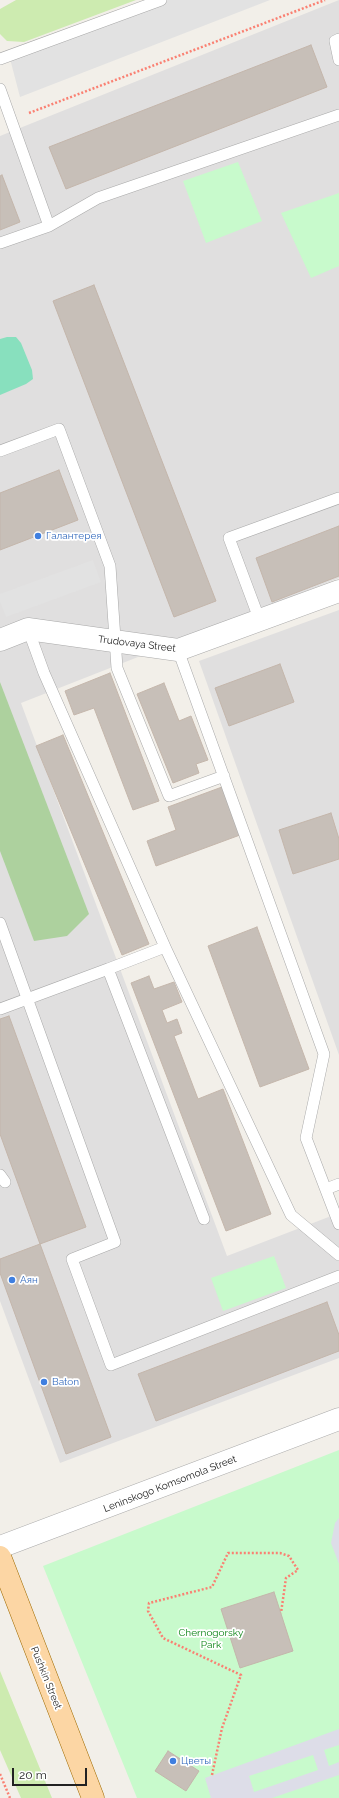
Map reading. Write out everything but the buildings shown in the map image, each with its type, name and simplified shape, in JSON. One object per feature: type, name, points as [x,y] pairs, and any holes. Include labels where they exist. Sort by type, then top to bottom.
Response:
[{"type":"main road","name":"Pushkin Street","points":[[0,1557],[94,1798]]},
{"type":"street","name":"Trudovaya Street","points":[[0,640],[28,629],[178,650],[339,591]]},
{"type":"street","name":"Leninskogo Komsomola Street","points":[[0,1547],[339,1419]]},
{"type":"lane","points":[[0,59],[161,0]]},
{"type":"lane","points":[[339,39],[335,41],[339,60]]},
{"type":"lane","points":[[0,89],[49,226]]},
{"type":"lane","points":[[0,243],[49,226],[98,198],[339,116]]},
{"type":"lane","points":[[0,452],[59,429],[110,566],[117,668],[169,796],[224,776]]},
{"type":"lane","points":[[260,621],[229,538],[339,498]]},
{"type":"lane","points":[[28,629],[47,681],[165,947],[291,1215],[339,1255]]},
{"type":"lane","points":[[178,650],[324,1054],[306,1138],[339,1224]]},
{"type":"lane","points":[[0,923],[115,1242],[72,1259],[111,1365],[339,1276]]},
{"type":"lane","points":[[0,1009],[165,947]]},
{"type":"lane","points":[[108,969],[204,1219]]},
{"type":"lane","points":[[326,1189],[339,1184]]},
{"type":"path","points":[[11,120],[325,0]]},
{"type":"path","points":[[212,1775],[222,1728],[241,1675],[163,1638],[148,1611],[149,1603],[212,1586],[228,1553],[280,1553],[289,1556],[298,1570],[286,1578],[282,1613]]},
{"type":"path","points":[[0,1774],[10,1798]]},
{"type":"shaded area","points":[[146,0],[270,0],[20,97],[8,51]]},
{"type":"shaded area","points":[[339,0],[339,578],[21,703],[227,1256],[339,1213],[339,1358],[60,1463],[0,1301],[0,136]]},
{"type":"shaded area","points":[[93,560],[101,582],[6,617],[0,602],[0,594]]},
{"type":"shaded area","points":[[339,610],[339,1055],[199,661]]},
{"type":"shaded area","points":[[339,1518],[339,1564],[331,1543],[335,1523]]},
{"type":"shaded area","points":[[339,1729],[339,1745],[324,1750],[329,1766],[339,1762],[339,1775],[272,1798],[211,1798],[205,1778]],"holes":[[[313,1755],[318,1770],[254,1792],[249,1776]]]},
{"type":"green space","points":[[16,0],[136,0],[24,42],[7,41],[0,34],[0,9]]},
{"type":"green space","points":[[238,162],[262,221],[206,243],[183,181]]},
{"type":"green space","points":[[339,193],[339,266],[311,278],[281,213]]},
{"type":"green space","points":[[16,337],[21,343],[32,370],[33,379],[26,384],[0,395],[0,339]]},
{"type":"green space","points":[[0,682],[89,914],[67,936],[34,941],[0,851]]},
{"type":"green space","points":[[274,1256],[286,1288],[223,1311],[211,1278]]},
{"type":"green space","name":"Chernogorsky Park","points":[[339,1450],[339,1798],[137,1798],[43,1566]]},
{"type":"green space","points":[[0,1671],[52,1798],[21,1798],[0,1750]]},
{"type":"place","name":"Галантерея","points":[[38,536]]},
{"type":"place","name":"Аян","points":[[12,1280]]},
{"type":"place","name":"Baton","points":[[44,1382]]},
{"type":"place","name":"Цветы","points":[[173,1761]]}]
